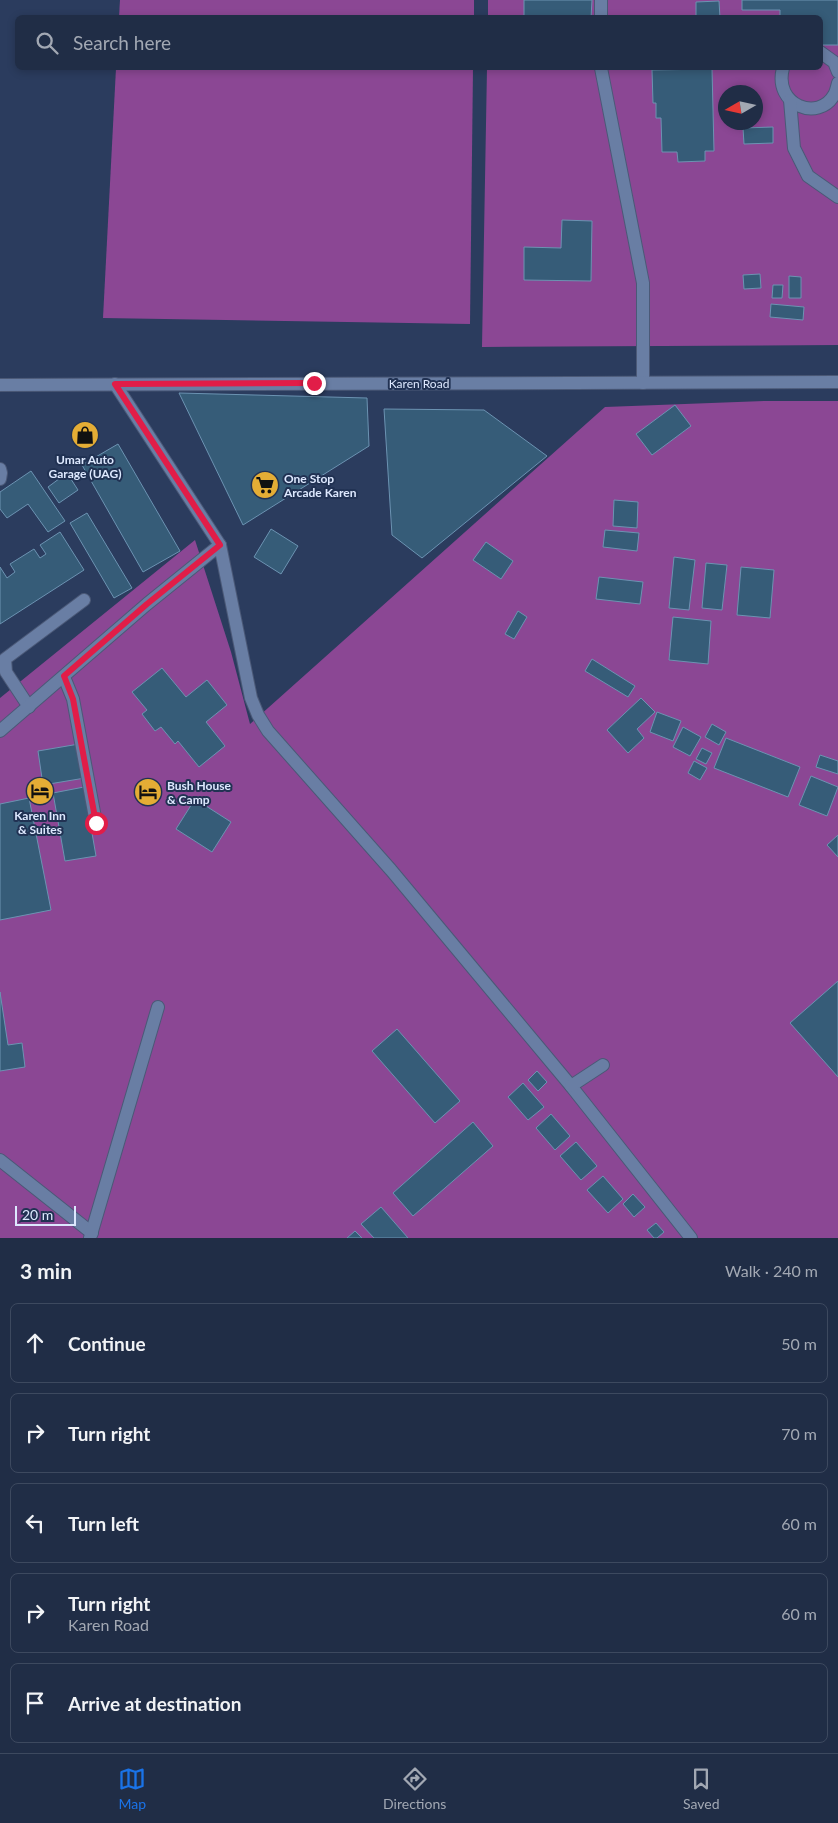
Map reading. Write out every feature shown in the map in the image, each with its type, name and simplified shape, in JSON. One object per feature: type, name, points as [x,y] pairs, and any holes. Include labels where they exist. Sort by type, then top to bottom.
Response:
[{"type":"street","points":[[600,15],[601,0]]},
{"type":"street","points":[[823,54],[834,62],[838,72]]},
{"type":"street","points":[[601,70],[644,283],[643,383]]},
{"type":"street","points":[[782,70],[782,87],[790,100],[798,106],[818,107],[827,103],[834,95],[838,84]]},
{"type":"street","points":[[790,100],[794,148],[808,176],[838,197]]},
{"type":"street","name":"Karen Road","points":[[0,386],[838,382]]},
{"type":"street","points":[[115,384],[220,545],[251,698],[258,715],[268,731],[391,870],[571,1086],[691,1238]]},
{"type":"street","points":[[0,469],[0,479]]},
{"type":"street","points":[[0,732],[147,604],[220,545]]},
{"type":"street","points":[[29,707],[6,672],[5,658],[84,600]]},
{"type":"street","points":[[64,676],[73,699],[96,823]]},
{"type":"street","points":[[0,1160],[91,1236],[158,1007]]},
{"type":"street","points":[[571,1086],[603,1065]]},
{"type":"shaded area","points":[[120,0],[474,0],[474,15],[119,15]]},
{"type":"shaded area","points":[[488,0],[838,0],[838,345],[482,347],[487,70],[823,70],[823,15],[488,15]]},
{"type":"shaded area","points":[[116,70],[473,70],[470,324],[103,318]]},
{"type":"shaded area","points":[[764,401],[838,401],[838,1238],[0,1238],[0,698],[195,540],[231,652],[250,724],[605,407]]},
{"type":"building","points":[[524,0],[592,0],[591,15],[524,15]]},
{"type":"building","points":[[742,0],[838,0],[838,45],[823,45],[823,15],[780,15],[780,10],[742,10]]},
{"type":"building","points":[[719,1],[720,15],[696,15],[696,2]]},
{"type":"building","points":[[652,70],[712,70],[714,151],[705,151],[705,161],[678,162],[677,152],[662,152],[661,118],[656,118],[656,103],[653,103]]},
{"type":"building","points":[[763,127],[773,127],[773,143],[744,144],[743,130],[763,130]]},
{"type":"building","points":[[562,220],[592,221],[591,281],[524,280],[524,247],[561,248]]},
{"type":"building","points":[[760,274],[761,288],[744,289],[743,275]]},
{"type":"building","points":[[789,276],[801,277],[801,298],[789,298]]},
{"type":"building","points":[[773,285],[783,285],[782,298],[772,298]]},
{"type":"building","points":[[771,304],[804,307],[803,320],[770,317]]},
{"type":"building","name":"One Stop Arcade Karen","points":[[179,393],[367,398],[369,446],[243,525]]},
{"type":"building","points":[[675,405],[691,426],[652,455],[636,434]]},
{"type":"building","points":[[384,409],[484,410],[547,456],[422,558],[392,535]]},
{"type":"building","points":[[118,444],[180,551],[143,572],[82,465]]},
{"type":"building","points":[[31,471],[65,521],[48,532],[28,504],[7,518],[0,509],[0,492]]},
{"type":"building","points":[[67,473],[78,490],[59,503],[48,487]]},
{"type":"building","points":[[614,500],[638,502],[637,528],[613,526]]},
{"type":"building","points":[[87,513],[132,588],[114,598],[70,523]]},
{"type":"building","points":[[271,529],[298,546],[281,574],[254,557]]},
{"type":"building","points":[[605,530],[639,533],[637,551],[603,547]]},
{"type":"building","points":[[60,532],[84,570],[0,624],[0,567],[7,578],[15,572],[10,564],[34,549],[40,558],[46,554],[40,545]]},
{"type":"building","points":[[486,542],[513,561],[501,579],[473,560]]},
{"type":"building","points":[[674,557],[695,560],[689,610],[669,608]]},
{"type":"building","points":[[706,563],[727,565],[722,610],[702,608]]},
{"type":"building","points":[[741,567],[774,570],[770,618],[737,615]]},
{"type":"building","points":[[599,577],[643,582],[640,604],[596,599]]},
{"type":"building","points":[[518,611],[527,617],[514,639],[505,634]]},
{"type":"building","points":[[673,617],[711,621],[708,664],[669,660]]},
{"type":"building","points":[[592,659],[635,686],[628,697],[585,671]]},
{"type":"building","points":[[162,668],[186,697],[207,680],[227,705],[206,722],[225,746],[199,767],[178,741],[175,744],[161,727],[155,731],[142,714],[147,710],[132,692]]},
{"type":"building","points":[[641,698],[655,712],[637,729],[644,738],[628,753],[607,730]]},
{"type":"building","points":[[657,712],[681,721],[673,741],[650,732]]},
{"type":"building","points":[[712,724],[726,732],[719,745],[705,737]]},
{"type":"building","points":[[683,727],[701,737],[690,756],[673,747]]},
{"type":"building","points":[[726,738],[800,767],[788,797],[714,768]]},
{"type":"building","points":[[79,744],[85,778],[43,785],[38,751]]},
{"type":"building","points":[[702,748],[712,753],[706,764],[696,759]]},
{"type":"building","points":[[820,755],[838,761],[838,774],[816,767]]},
{"type":"building","points":[[694,761],[707,768],[700,780],[688,773]]},
{"type":"building","points":[[811,776],[838,787],[827,816],[799,805]]},
{"type":"building","points":[[84,787],[96,856],[65,861],[53,793]]},
{"type":"building","points":[[29,798],[51,910],[0,920],[0,804]]},
{"type":"building","points":[[195,799],[231,822],[212,852],[176,829]]},
{"type":"building","points":[[838,835],[838,857],[827,845]]},
{"type":"building","points":[[838,981],[838,1077],[790,1023]]},
{"type":"building","points":[[0,992],[8,1045],[22,1043],[25,1067],[0,1071]]},
{"type":"building","points":[[397,1029],[460,1101],[435,1123],[372,1051]]},
{"type":"building","points":[[537,1071],[547,1082],[538,1091],[528,1080]]},
{"type":"building","points":[[523,1083],[544,1107],[528,1120],[508,1097]]},
{"type":"building","points":[[551,1114],[570,1136],[555,1150],[536,1128]]},
{"type":"building","points":[[473,1122],[493,1146],[413,1216],[393,1193]]},
{"type":"building","points":[[576,1142],[597,1166],[581,1180],[560,1156]]},
{"type":"building","points":[[603,1176],[623,1199],[608,1213],[587,1190]]},
{"type":"building","points":[[633,1194],[645,1207],[634,1217],[623,1204]]},
{"type":"building","points":[[381,1207],[408,1238],[374,1238],[361,1224]]},
{"type":"building","points":[[656,1223],[664,1232],[657,1238],[654,1238],[647,1230]]},
{"type":"building","points":[[355,1231],[362,1238],[347,1238]]},
{"type":"place","name":"Umar Auto Garage (UAG)","points":[[85,435]]},
{"type":"place","name":"One Stop Arcade Karen","points":[[265,485]]},
{"type":"place","name":"Karen Inn & Suites","points":[[40,791]]},
{"type":"place","name":"Bush House & Camp","points":[[148,792]]},
{"type":"route","points":[[96,823],[73,699],[64,676],[147,604],[220,545],[115,384],[314,383]]}]
